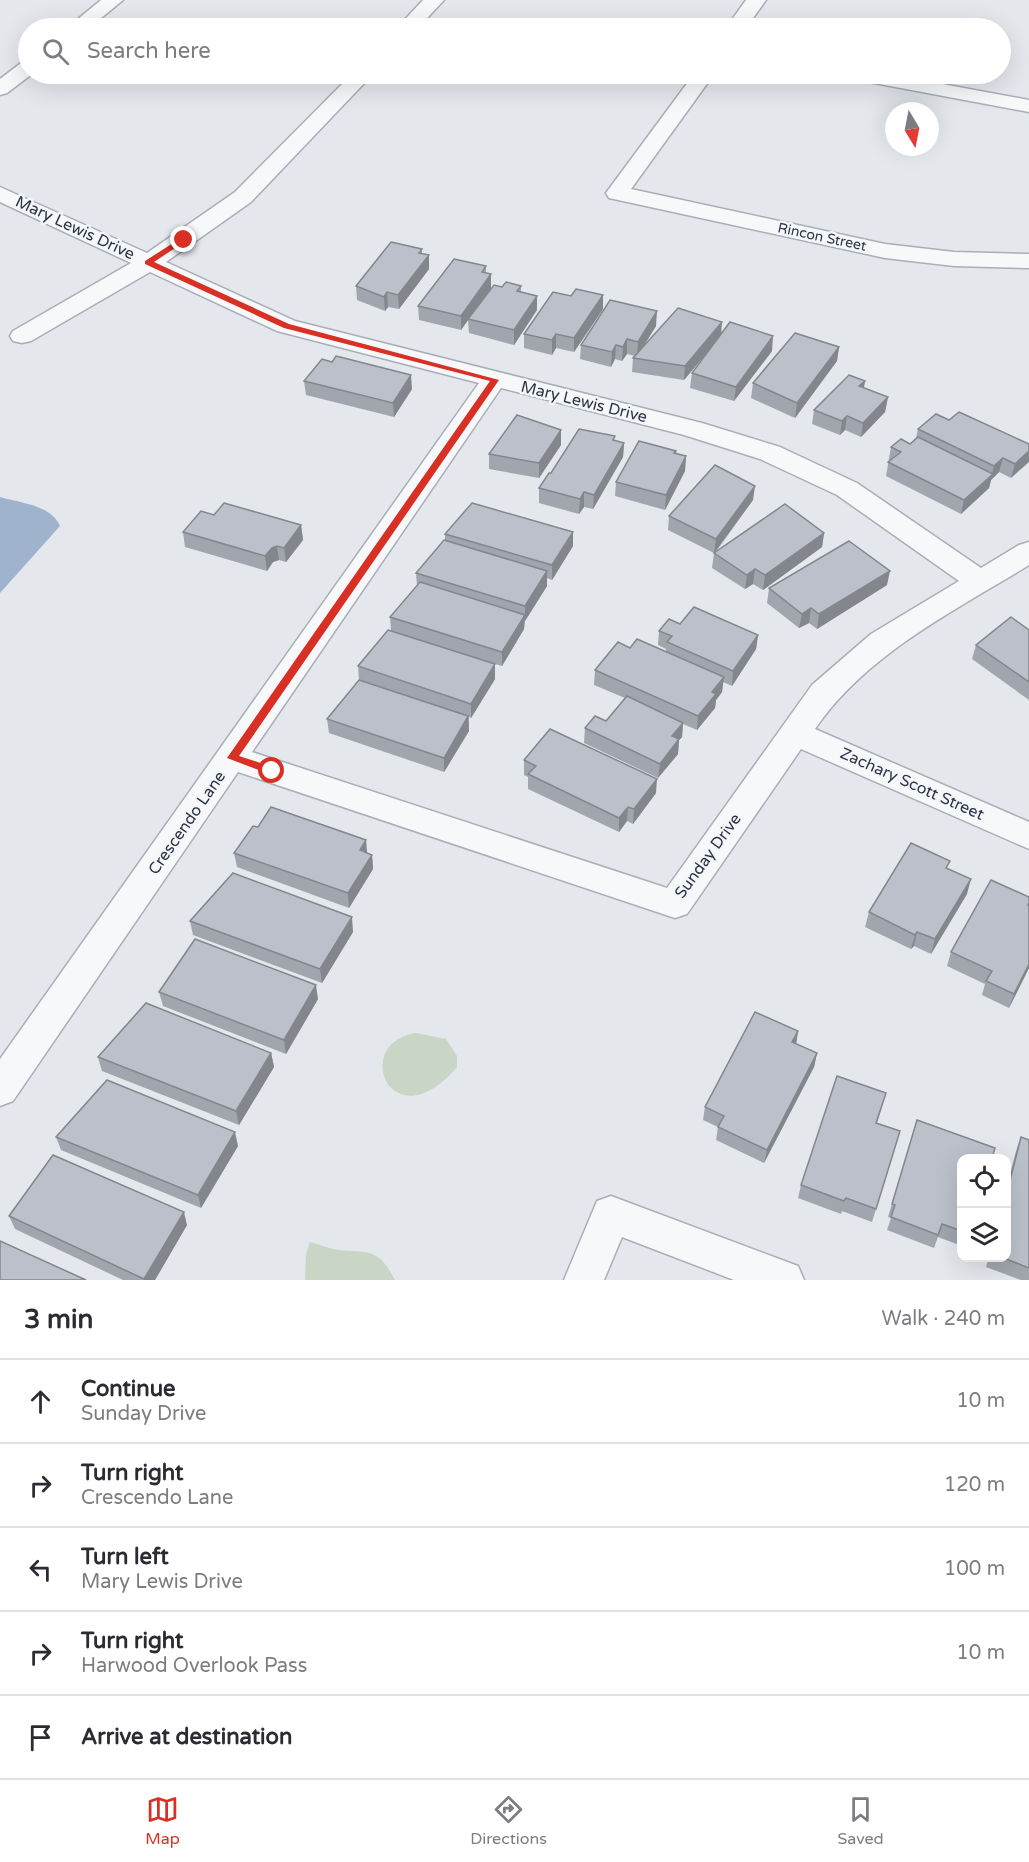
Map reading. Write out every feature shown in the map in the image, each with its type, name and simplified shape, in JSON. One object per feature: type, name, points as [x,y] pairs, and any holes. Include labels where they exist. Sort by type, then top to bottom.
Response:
[{"type":"street","points":[[90,18],[113,0]]},
{"type":"street","points":[[416,18],[434,0]]},
{"type":"street","points":[[743,18],[756,0]]},
{"type":"street","points":[[0,89],[18,75]]},
{"type":"street","points":[[22,336],[200,230],[243,196],[353,84]]},
{"type":"street","name":"Rincon Street","points":[[697,84],[617,193],[885,250],[954,259],[1029,261]]},
{"type":"street","points":[[911,84],[1029,106]]},
{"type":"street","name":"Mary Lewis Drive","points":[[0,195],[286,326],[693,429],[770,453],[847,489],[982,583]]},
{"type":"street","name":"Crescendo Lane","points":[[0,1089],[495,380]]},
{"type":"street","name":"Sunday Drive","points":[[232,758],[675,904],[823,693],[848,669],[882,642],[982,583],[1029,552]]},
{"type":"street","name":"Zachary Scott Street","points":[[794,733],[1029,836]]},
{"type":"street","points":[[584,1280],[611,1214],[784,1280]]},
{"type":"green space","points":[[416,1033],[446,1039],[457,1056],[457,1067],[434,1088],[413,1096],[398,1093],[387,1083],[383,1068],[385,1053],[396,1040]]},
{"type":"green space","points":[[310,1242],[333,1249],[369,1253],[382,1260],[395,1280],[305,1280],[306,1254]]},
{"type":"water","points":[[0,497],[43,509],[56,519],[60,526],[0,593]]},
{"type":"building","points":[[391,242],[422,249],[419,253],[429,255],[398,295],[387,292],[384,297],[356,286]]},
{"type":"building","points":[[454,259],[486,266],[482,272],[491,274],[461,316],[418,306]]},
{"type":"building","points":[[506,282],[521,286],[517,291],[537,296],[514,330],[468,319],[494,285],[502,287]]},
{"type":"building","points":[[576,289],[603,295],[574,338],[556,334],[552,340],[524,334],[553,292],[571,296]]},
{"type":"building","points":[[610,300],[657,311],[638,342],[627,339],[623,347],[616,345],[612,352],[581,345]]},
{"type":"building","points":[[678,308],[722,322],[685,366],[633,358]]},
{"type":"building","points":[[730,322],[773,336],[736,387],[692,373]]},
{"type":"building","points":[[795,333],[839,347],[797,403],[753,383]]},
{"type":"building","points":[[336,356],[411,375],[393,403],[304,381],[322,359],[332,362]]},
{"type":"building","points":[[849,375],[865,381],[859,386],[888,397],[863,423],[847,416],[842,421],[814,410]]},
{"type":"building","points":[[959,412],[1029,444],[1029,451],[1015,464],[1003,458],[994,466],[918,429],[936,414],[949,420]]},
{"type":"building","points":[[517,415],[561,430],[539,463],[489,454]]},
{"type":"building","points":[[579,429],[615,436],[613,440],[624,443],[594,495],[584,492],[580,499],[539,488],[551,473]]},
{"type":"building","points":[[918,437],[993,474],[964,500],[888,462],[901,452],[891,447],[901,439],[910,444]]},
{"type":"building","points":[[639,441],[686,456],[666,495],[616,482]]},
{"type":"building","points":[[715,465],[755,486],[716,539],[669,516]]},
{"type":"building","points":[[224,503],[301,525],[284,548],[277,546],[272,548],[265,556],[183,532],[201,511],[214,515]]},
{"type":"building","points":[[472,503],[573,532],[552,565],[445,534]]},
{"type":"building","points":[[785,504],[824,533],[765,575],[755,569],[747,575],[714,553]]},
{"type":"building","points":[[444,540],[547,571],[525,606],[416,573]]},
{"type":"building","points":[[849,541],[890,571],[819,614],[811,608],[802,614],[769,588]]},
{"type":"building","points":[[420,582],[525,615],[502,652],[390,617]]},
{"type":"building","points":[[694,607],[758,635],[733,671],[667,642],[672,636],[659,631],[669,619],[680,624]]},
{"type":"building","points":[[1011,617],[1029,630],[1029,682],[976,645]]},
{"type":"building","points":[[388,630],[495,664],[471,704],[358,666]]},
{"type":"building","points":[[637,639],[724,677],[712,692],[716,694],[698,716],[595,670],[618,642],[630,648]]},
{"type":"building","points":[[359,680],[468,716],[444,758],[327,719]]},
{"type":"building","points":[[627,696],[683,723],[672,736],[679,739],[660,764],[585,728],[595,716],[606,721]]},
{"type":"building","points":[[550,729],[657,779],[634,809],[628,807],[619,818],[528,774],[536,766],[524,760]]},
{"type":"building","points":[[271,807],[366,840],[360,850],[372,855],[348,893],[234,853],[253,826],[258,827]]},
{"type":"building","points":[[911,843],[950,861],[946,868],[971,879],[935,939],[917,932],[915,935],[869,912]]},
{"type":"building","points":[[233,873],[352,917],[320,969],[190,921]]},
{"type":"building","points":[[991,880],[1029,897],[1029,964],[1014,994],[986,981],[992,971],[951,952]]},
{"type":"building","points":[[195,939],[316,985],[284,1040],[159,992]]},
{"type":"building","points":[[146,1003],[271,1053],[236,1111],[98,1057]]},
{"type":"building","points":[[755,1012],[798,1031],[792,1042],[817,1053],[767,1150],[718,1127],[724,1116],[705,1107]]},
{"type":"building","points":[[837,1076],[886,1093],[876,1123],[900,1131],[876,1209],[846,1198],[844,1201],[801,1185]]},
{"type":"building","points":[[107,1080],[235,1132],[198,1195],[56,1137]]},
{"type":"building","points":[[917,1120],[995,1148],[993,1154],[957,1154],[957,1229],[942,1224],[938,1235],[891,1217],[895,1205],[892,1204]]},
{"type":"building","points":[[1021,1137],[1029,1140],[1029,1268],[1011,1261],[1011,1176]]},
{"type":"building","points":[[53,1155],[184,1212],[144,1279],[9,1216]]},
{"type":"building","points":[[0,1241],[86,1280],[0,1280]]},
{"type":"route","points":[[184,240],[148,262],[286,326],[495,380],[232,758],[272,771]]}]
